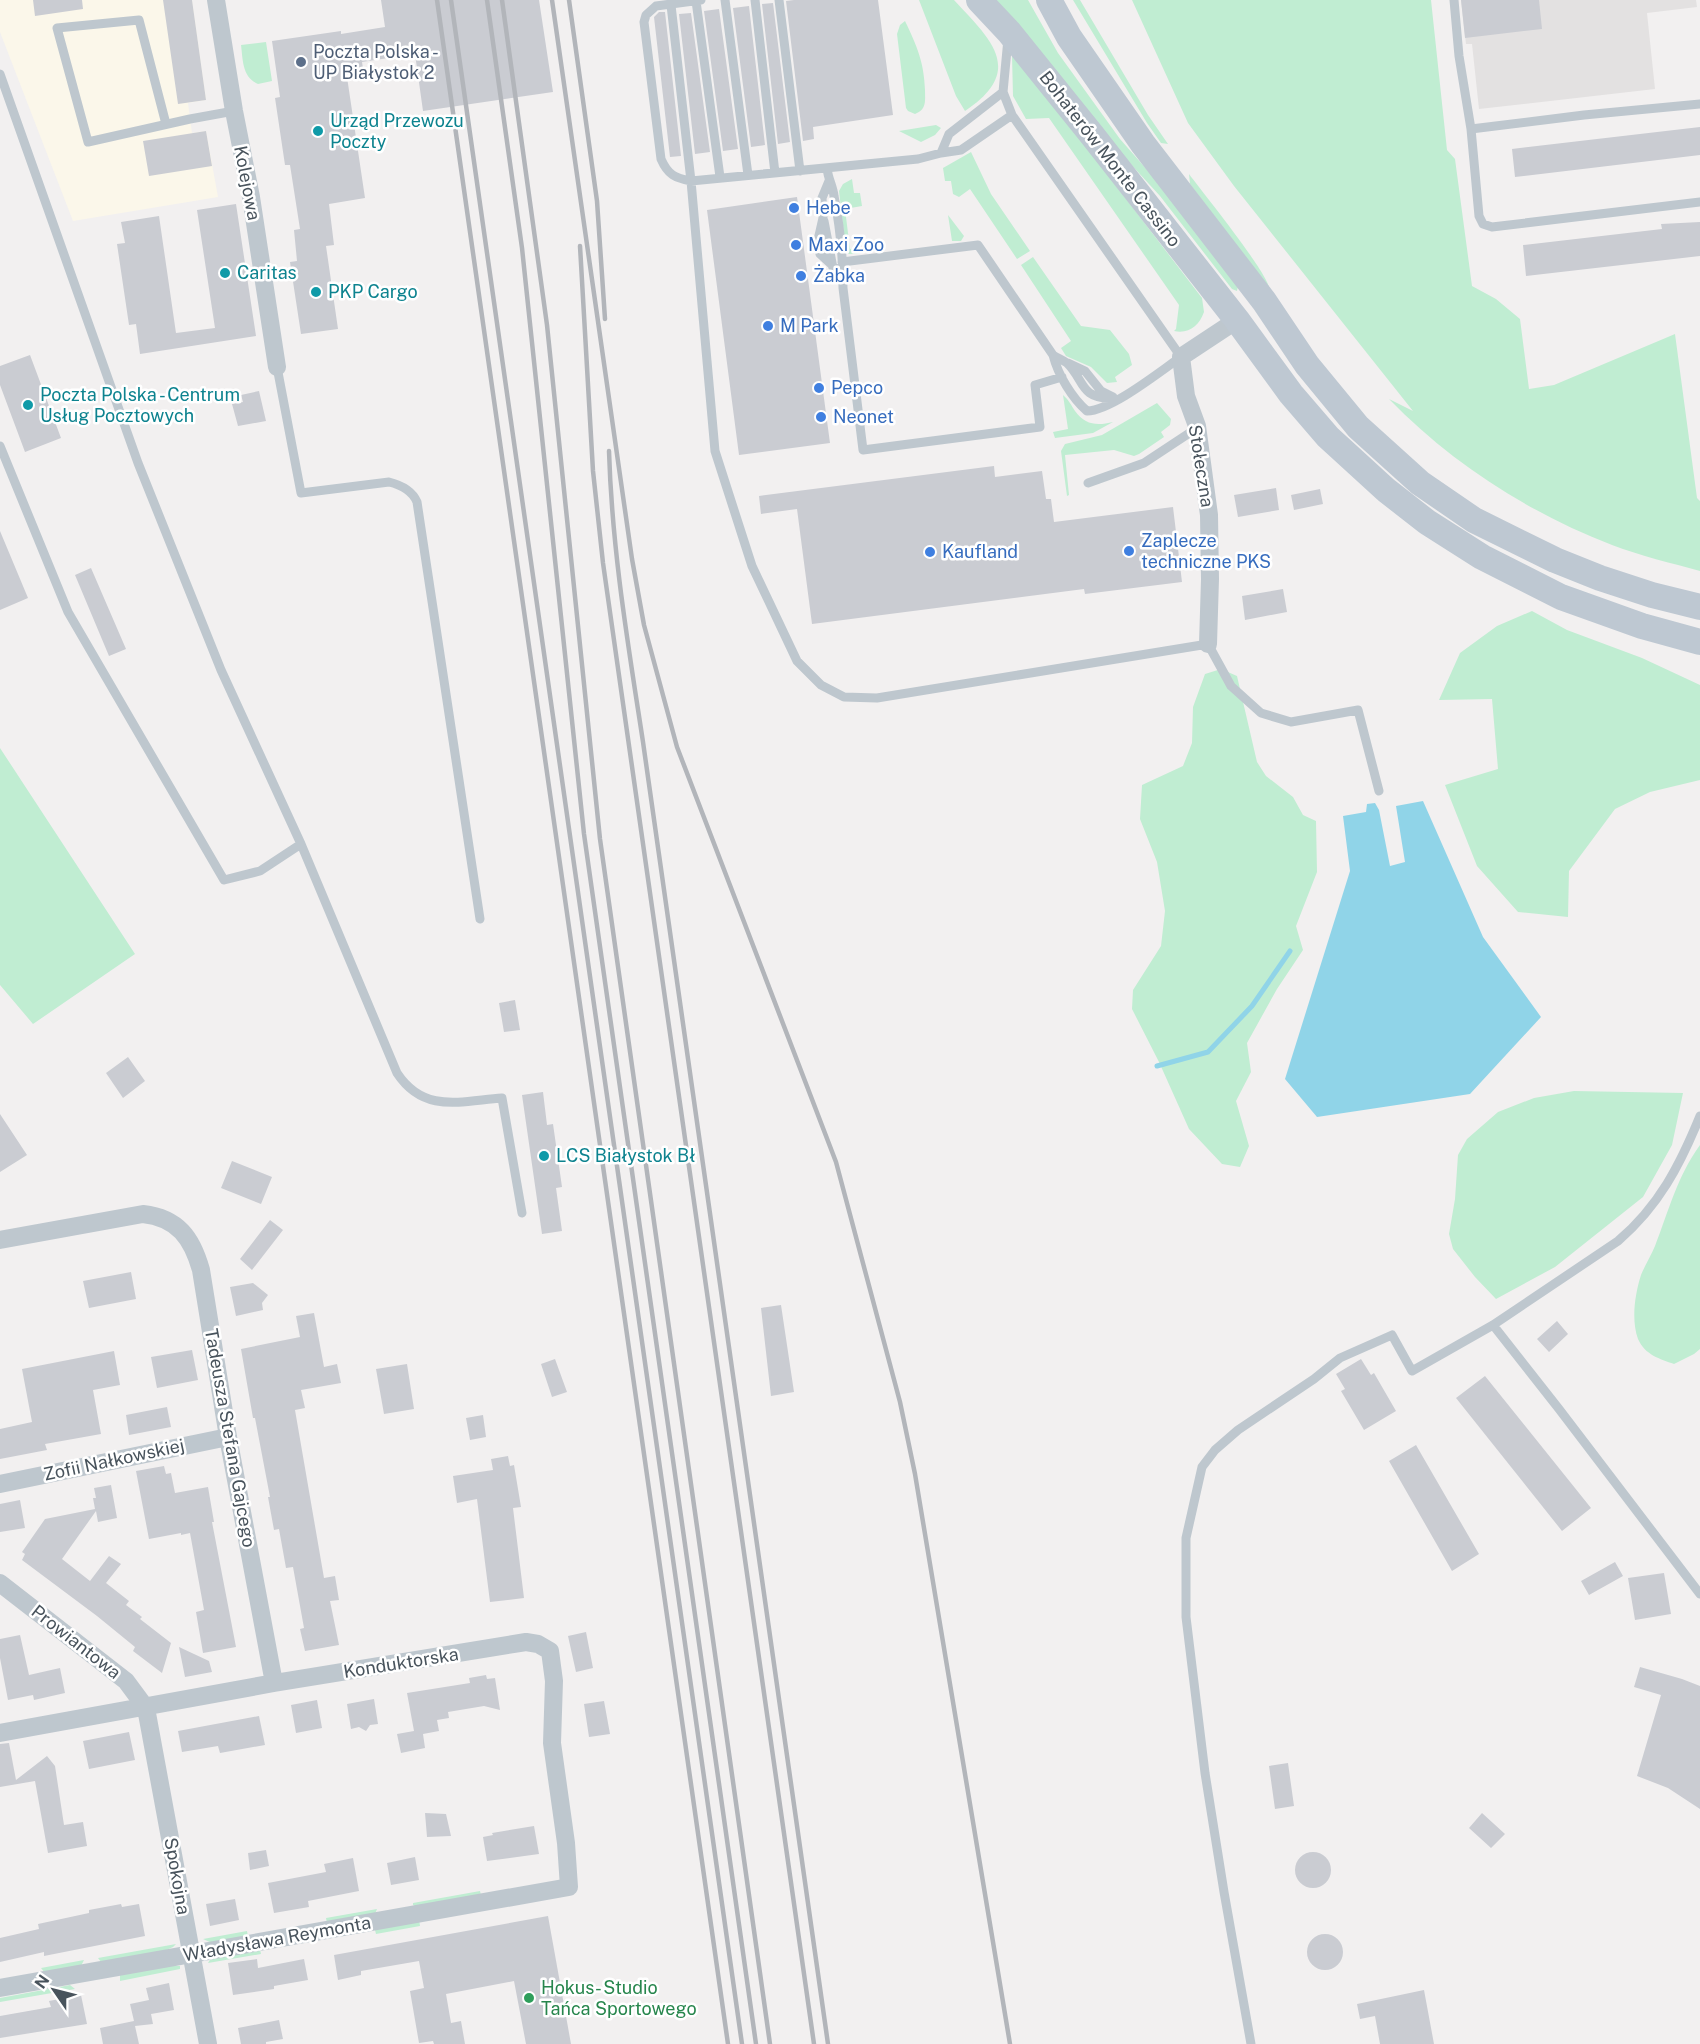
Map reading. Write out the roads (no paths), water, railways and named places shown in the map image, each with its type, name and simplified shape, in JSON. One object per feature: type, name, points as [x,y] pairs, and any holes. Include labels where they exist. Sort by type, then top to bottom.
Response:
[{"type":"street","name":"Kolejowa","points":[[216,0],[251,197],[277,367]]},
{"type":"street","name":"Bohaterów Monte Cassino","points":[[980,0],[1009,32],[1237,320],[1291,394],[1328,437],[1386,490],[1427,522],[1482,557],[1561,597],[1642,626],[1700,642]]},
{"type":"street","name":"Bohaterów Monte Cassino","points":[[1049,0],[1069,37],[1143,144],[1264,301],[1307,365],[1358,427],[1419,483],[1474,520],[1555,560],[1653,595],[1700,607]]},
{"type":"street","points":[[1181,357],[1264,301]]},
{"type":"street","name":"Stołeczna","points":[[1181,357],[1186,396],[1197,429],[1209,515],[1208,644]]},
{"type":"street","points":[[1642,626],[1637,610],[1640,603],[1653,595]]},
{"type":"street","name":"Tadeusza Stefana Gajcego","points":[[0,1240],[128,1216],[157,1215],[183,1232],[197,1256],[201,1270],[228,1437],[274,1683]]},
{"type":"street","name":"Zofii Nałkowskiej","points":[[0,1484],[228,1437]]},
{"type":"street","name":"Prowiantowa","points":[[0,1583],[126,1681],[146,1708]]},
{"type":"street","name":"Konduktorska","points":[[0,1733],[274,1683],[526,1642],[538,1644],[550,1651],[554,1681],[552,1743],[566,1843],[569,1887],[553,1890]]},
{"type":"street","name":"Spokojna","points":[[146,1708],[208,2044]]},
{"type":"street","name":"Władysława Reymonta","points":[[0,1989],[553,1890]]},
{"type":"lane","points":[[701,0],[651,9],[644,22],[661,159],[666,170],[675,178],[691,181],[918,159],[961,150],[1012,115]]},
{"type":"lane","points":[[725,0],[748,175]]},
{"type":"lane","points":[[754,0],[775,173]]},
{"type":"lane","points":[[779,0],[800,171]]},
{"type":"lane","points":[[1455,0],[1459,57],[1471,129],[1479,216],[1484,224],[1492,227],[1700,202]]},
{"type":"lane","points":[[696,1],[720,177]]},
{"type":"lane","points":[[671,5],[691,181],[715,451],[752,566],[797,661],[821,685],[844,697],[877,698],[1208,644],[1231,686],[1261,713],[1291,722],[1358,710],[1379,791]]},
{"type":"lane","points":[[166,124],[139,20],[57,28],[88,142],[234,111]]},
{"type":"lane","points":[[842,262],[978,245],[1053,356],[1062,377],[1087,411],[1098,411],[1181,357],[1012,115],[1003,92],[1009,32]]},
{"type":"lane","points":[[0,74],[138,463],[221,670],[301,844],[393,1064],[401,1079],[420,1096],[438,1102],[502,1098],[522,1213]]},
{"type":"lane","points":[[941,153],[949,134],[1003,92]]},
{"type":"lane","points":[[1471,129],[1700,104]]},
{"type":"lane","points":[[827,168],[834,194],[863,450],[1040,427],[1035,385],[1062,377]]},
{"type":"lane","points":[[829,181],[822,198],[824,218],[833,268],[843,275]]},
{"type":"lane","points":[[1053,356],[1066,362],[1090,394],[1099,398],[1124,395]]},
{"type":"lane","points":[[277,367],[301,493],[389,482],[405,488],[417,502],[480,919]]},
{"type":"lane","points":[[1088,483],[1143,463],[1197,429]]},
{"type":"lane","points":[[0,446],[69,612],[224,880],[260,871],[301,844]]},
{"type":"lane","points":[[1251,2044],[1205,1773],[1186,1617],[1186,1538],[1202,1467],[1215,1450],[1238,1430],[1314,1379],[1340,1358],[1392,1335],[1412,1371],[1493,1326],[1618,1240],[1631,1230],[1660,1196],[1685,1154],[1700,1116]]},
{"type":"lane","points":[[1493,1326],[1559,1408],[1700,1594]]},
{"type":"water","points":[[1423,801],[1483,937],[1541,1017],[1470,1094],[1317,1117],[1285,1079],[1350,871],[1343,816],[1366,812],[1367,804],[1375,803],[1379,810],[1390,866],[1405,862],[1396,806]]},
{"type":"waterway","points":[[1157,1066],[1208,1052],[1252,1006],[1290,951]]},
{"type":"railway","points":[[437,0],[728,2044]]},
{"type":"railway","points":[[451,0],[742,2044]]},
{"type":"railway","points":[[487,0],[522,248],[584,834],[756,2044]]},
{"type":"railway","points":[[502,0],[547,325],[600,839],[770,2044]]},
{"type":"railway","points":[[552,0],[632,559],[644,625],[677,747],[836,1162],[900,1402],[915,1474],[1010,2044]]},
{"type":"railway","points":[[569,0],[597,201],[605,319]]},
{"type":"railway","points":[[580,246],[593,471],[603,563],[814,2044]]},
{"type":"railway","points":[[609,451],[613,524],[626,633],[828,2044]]},
{"type":"place","name":"Poczta Polska - UP Białystok 2","points":[[301,62]]},
{"type":"place","name":"Urząd Przewozu Poczty","points":[[318,131]]},
{"type":"place","name":"Hebe","points":[[794,208]]},
{"type":"place","name":"Maxi Zoo","points":[[796,245]]},
{"type":"place","name":"Caritas","points":[[225,273]]},
{"type":"place","name":"Żabka","points":[[801,276]]},
{"type":"place","name":"PKP Cargo","points":[[316,292]]},
{"type":"place","name":"M Park","points":[[768,326]]},
{"type":"place","name":"Pepco","points":[[819,388]]},
{"type":"place","name":"Poczta Polska - Centrum Usług Pocztowych","points":[[28,405]]},
{"type":"place","name":"Neonet","points":[[821,417]]},
{"type":"place","name":"Zaplecze techniczne PKS","points":[[1129,551]]},
{"type":"place","name":"Kaufland","points":[[930,552]]},
{"type":"place","name":"LCS Białystok Bł","points":[[544,1156]]},
{"type":"place","name":"Hokus- Studio Tańca Sportowego","points":[[529,1998]]}]
